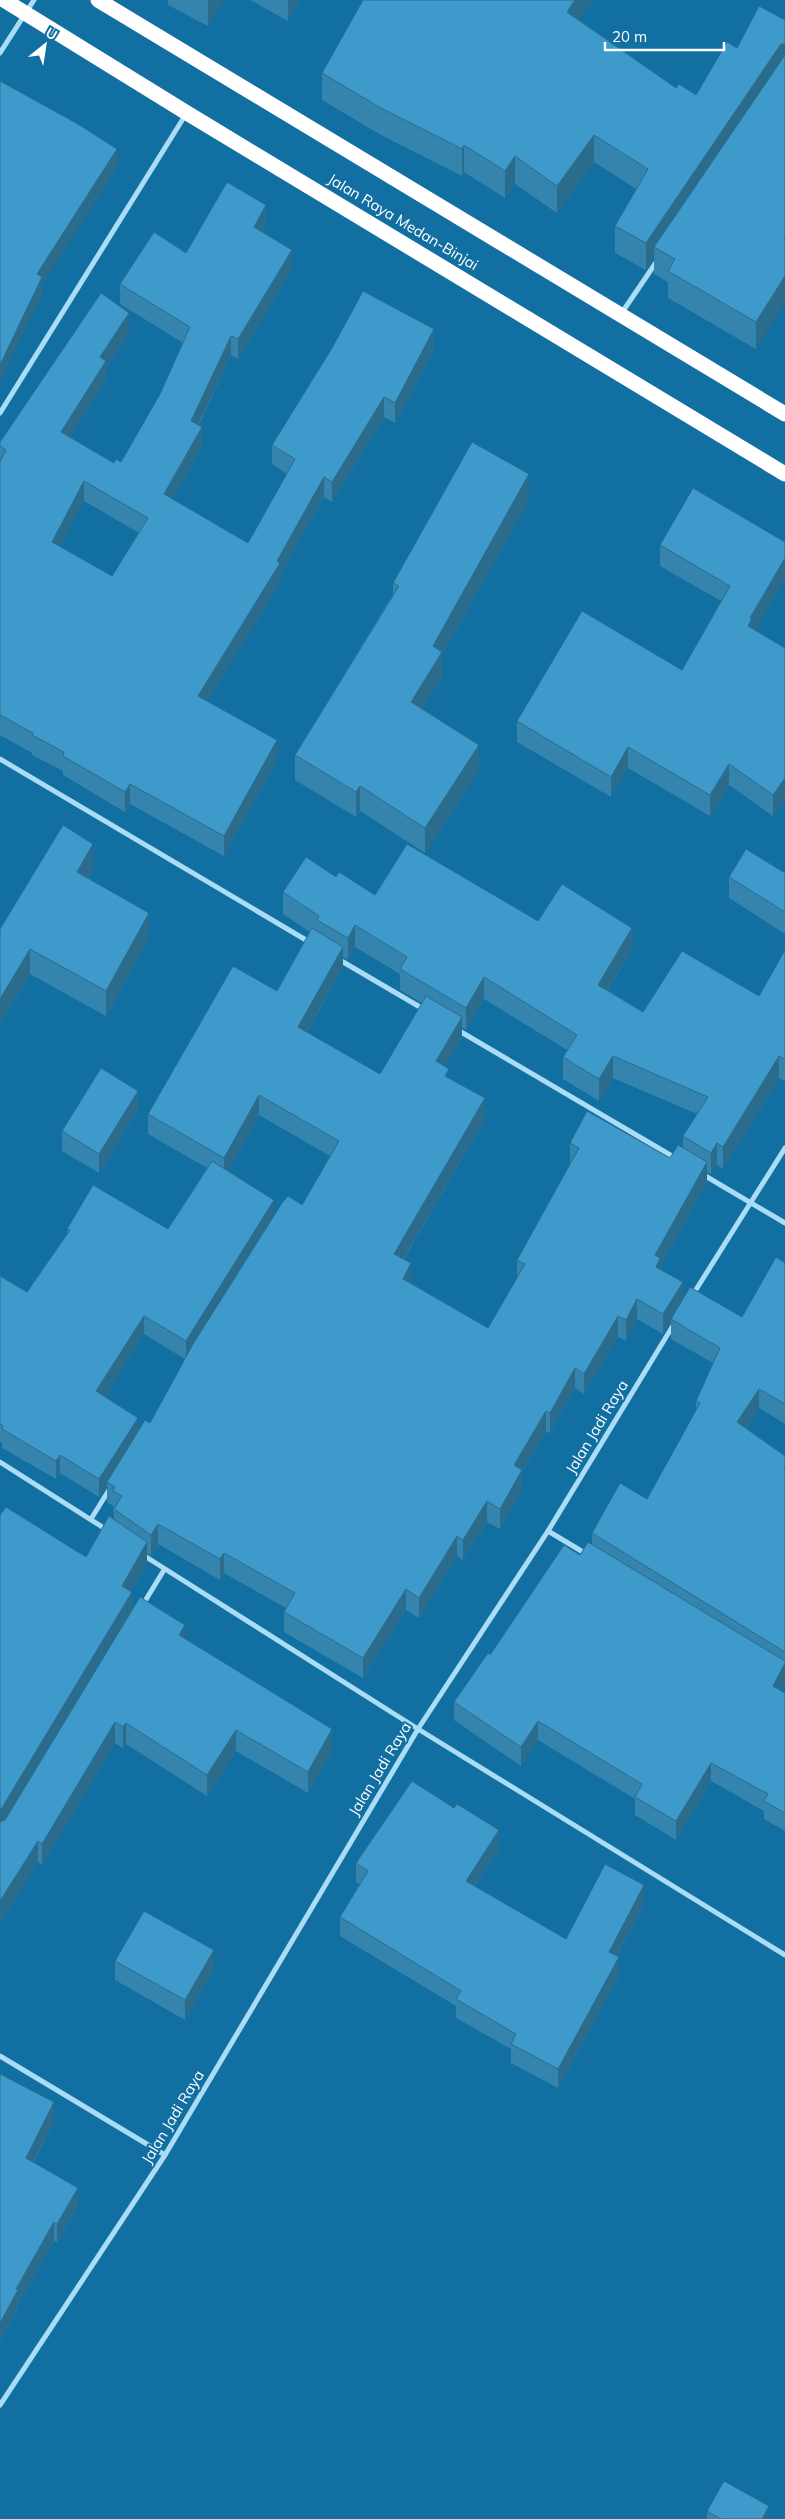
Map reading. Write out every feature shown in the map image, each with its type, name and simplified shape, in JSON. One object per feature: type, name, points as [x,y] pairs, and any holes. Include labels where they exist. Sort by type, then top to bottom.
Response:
[{"type":"highway","name":"Jalan Raya Medan-Binjai","points":[[4,0],[187,113],[785,474]]},
{"type":"highway","points":[[98,0],[785,414]]},
{"type":"street","points":[[0,53],[34,0]]},
{"type":"street","points":[[0,413],[187,113]]},
{"type":"street","points":[[620,314],[659,258]]},
{"type":"street","points":[[0,759],[315,945]]},
{"type":"street","points":[[332,955],[434,1016]]},
{"type":"street","points":[[451,1026],[681,1162]]},
{"type":"street","points":[[687,1303],[749,1202],[785,1148]]},
{"type":"street","points":[[698,1172],[785,1223]]},
{"type":"street","name":"Jalan Jadi Raya","points":[[0,2405],[165,2155],[418,1729],[548,1531],[677,1320]]},
{"type":"street","points":[[0,1462],[115,1536]]},
{"type":"street","points":[[91,1519],[112,1486]]},
{"type":"street","points":[[548,1531],[590,1557]]},
{"type":"street","points":[[140,1553],[164,1570],[418,1729],[785,1955]]},
{"type":"street","points":[[138,1612],[164,1570]]},
{"type":"street","points":[[0,2056],[165,2155]]},
{"type":"building","points":[[363,0],[575,0],[567,12],[676,88],[679,84],[696,95],[727,42],[737,48],[759,6],[785,20],[785,44],[781,44],[646,243],[615,226],[648,169],[594,135],[557,186],[515,156],[505,171],[464,145],[462,149],[381,108],[322,73]]},
{"type":"building","points":[[785,55],[785,276],[756,322],[668,271],[675,259],[654,247]]},
{"type":"building","points":[[0,81],[78,124],[117,149],[37,274],[42,277],[0,365]]},
{"type":"building","points":[[227,182],[266,205],[254,227],[292,250],[238,339],[231,336],[191,421],[202,427],[164,494],[248,543],[295,459],[272,445],[332,348],[363,291],[434,329],[395,403],[384,397],[332,482],[324,477],[277,561],[280,563],[198,696],[277,740],[224,836],[130,784],[125,792],[63,756],[64,752],[0,715],[0,462],[6,450],[0,446],[0,442],[101,293],[129,313],[100,357],[106,361],[61,432],[114,463],[116,459],[121,462],[160,394],[190,327],[120,284],[154,232],[186,253]],"holes":[[[84,481],[148,518],[112,576],[52,542]]]},
{"type":"building","points":[[472,442],[529,474],[433,646],[442,652],[411,702],[479,745],[425,828],[360,786],[356,792],[295,755],[399,586],[393,583]]},
{"type":"building","points":[[693,488],[785,542],[785,558],[750,618],[752,619],[748,626],[785,648],[785,778],[773,795],[729,764],[710,795],[628,747],[611,777],[517,721],[582,611],[682,670],[730,586],[660,545]]},
{"type":"building","points":[[63,825],[93,844],[77,872],[149,913],[106,991],[30,949],[0,999],[0,929]]},
{"type":"building","points":[[407,844],[538,921],[562,884],[632,928],[598,985],[643,1012],[682,951],[759,996],[785,950],[785,1059],[779,1056],[723,1147],[717,1143],[711,1153],[683,1136],[708,1097],[613,1056],[599,1079],[563,1057],[577,1035],[484,977],[466,1008],[400,969],[407,957],[355,925],[348,938],[317,920],[319,916],[283,892],[306,857],[336,877],[339,872],[375,895]]},
{"type":"building","points":[[746,849],[785,873],[785,912],[729,877]]},
{"type":"building","points":[[312,928],[343,947],[298,1027],[380,1074],[426,996],[462,1017],[436,1061],[449,1069],[445,1076],[485,1098],[394,1254],[411,1263],[403,1279],[488,1328],[525,1264],[517,1260],[579,1148],[570,1143],[587,1111],[670,1158],[678,1145],[707,1162],[655,1255],[660,1258],[656,1267],[683,1282],[663,1314],[637,1299],[626,1320],[618,1316],[584,1374],[575,1368],[550,1413],[546,1411],[514,1465],[522,1470],[500,1509],[487,1501],[463,1540],[457,1536],[419,1598],[406,1589],[363,1658],[284,1612],[295,1593],[224,1553],[220,1559],[158,1524],[151,1535],[114,1509],[122,1496],[113,1491],[115,1487],[107,1482],[145,1420],[150,1423],[193,1344],[282,1203],[288,1196],[302,1205],[339,1141],[259,1095],[224,1158],[148,1114],[233,966],[277,991]]},
{"type":"building","points":[[101,1068],[138,1091],[99,1154],[62,1131]]},
{"type":"building","points":[[212,1161],[274,1200],[186,1341],[144,1316],[96,1391],[138,1418],[99,1479],[60,1455],[56,1461],[2,1429],[3,1426],[0,1424],[0,1276],[27,1292],[70,1230],[67,1229],[93,1185],[168,1229]]},
{"type":"building","points":[[776,1257],[785,1263],[785,1404],[759,1389],[737,1422],[785,1456],[785,1652],[592,1533],[620,1483],[647,1499],[700,1403],[696,1401],[720,1348],[671,1319],[690,1287],[742,1317]]},
{"type":"building","points":[[6,1507],[86,1557],[109,1516],[147,1542],[122,1586],[132,1592],[0,1811],[0,1515]]},
{"type":"building","points":[[588,1542],[785,1661],[773,1686],[785,1693],[785,1813],[764,1801],[768,1794],[711,1763],[676,1821],[635,1797],[642,1784],[538,1721],[521,1747],[454,1702],[488,1653],[490,1655],[564,1545],[580,1555]]},
{"type":"building","points":[[140,1597],[185,1625],[179,1635],[332,1729],[308,1772],[236,1730],[207,1775],[126,1723],[123,1727],[115,1722],[42,1844],[38,1841],[0,1901],[0,1822],[5,1820]]},
{"type":"building","points":[[412,1781],[454,1808],[457,1804],[499,1830],[466,1881],[566,1939],[605,1864],[644,1885],[609,1952],[619,1957],[558,2069],[511,2044],[516,2034],[456,1999],[461,1991],[340,1917],[368,1871],[356,1863]]},
{"type":"building","points":[[144,1911],[214,1950],[185,2000],[115,1961]]},
{"type":"building","points":[[0,2074],[54,2102],[26,2158],[78,2188],[57,2224],[54,2222],[16,2289],[18,2290],[0,2323]]},
{"type":"building","points":[[724,2481],[769,2506],[762,2519],[721,2519],[707,2511]]}]
